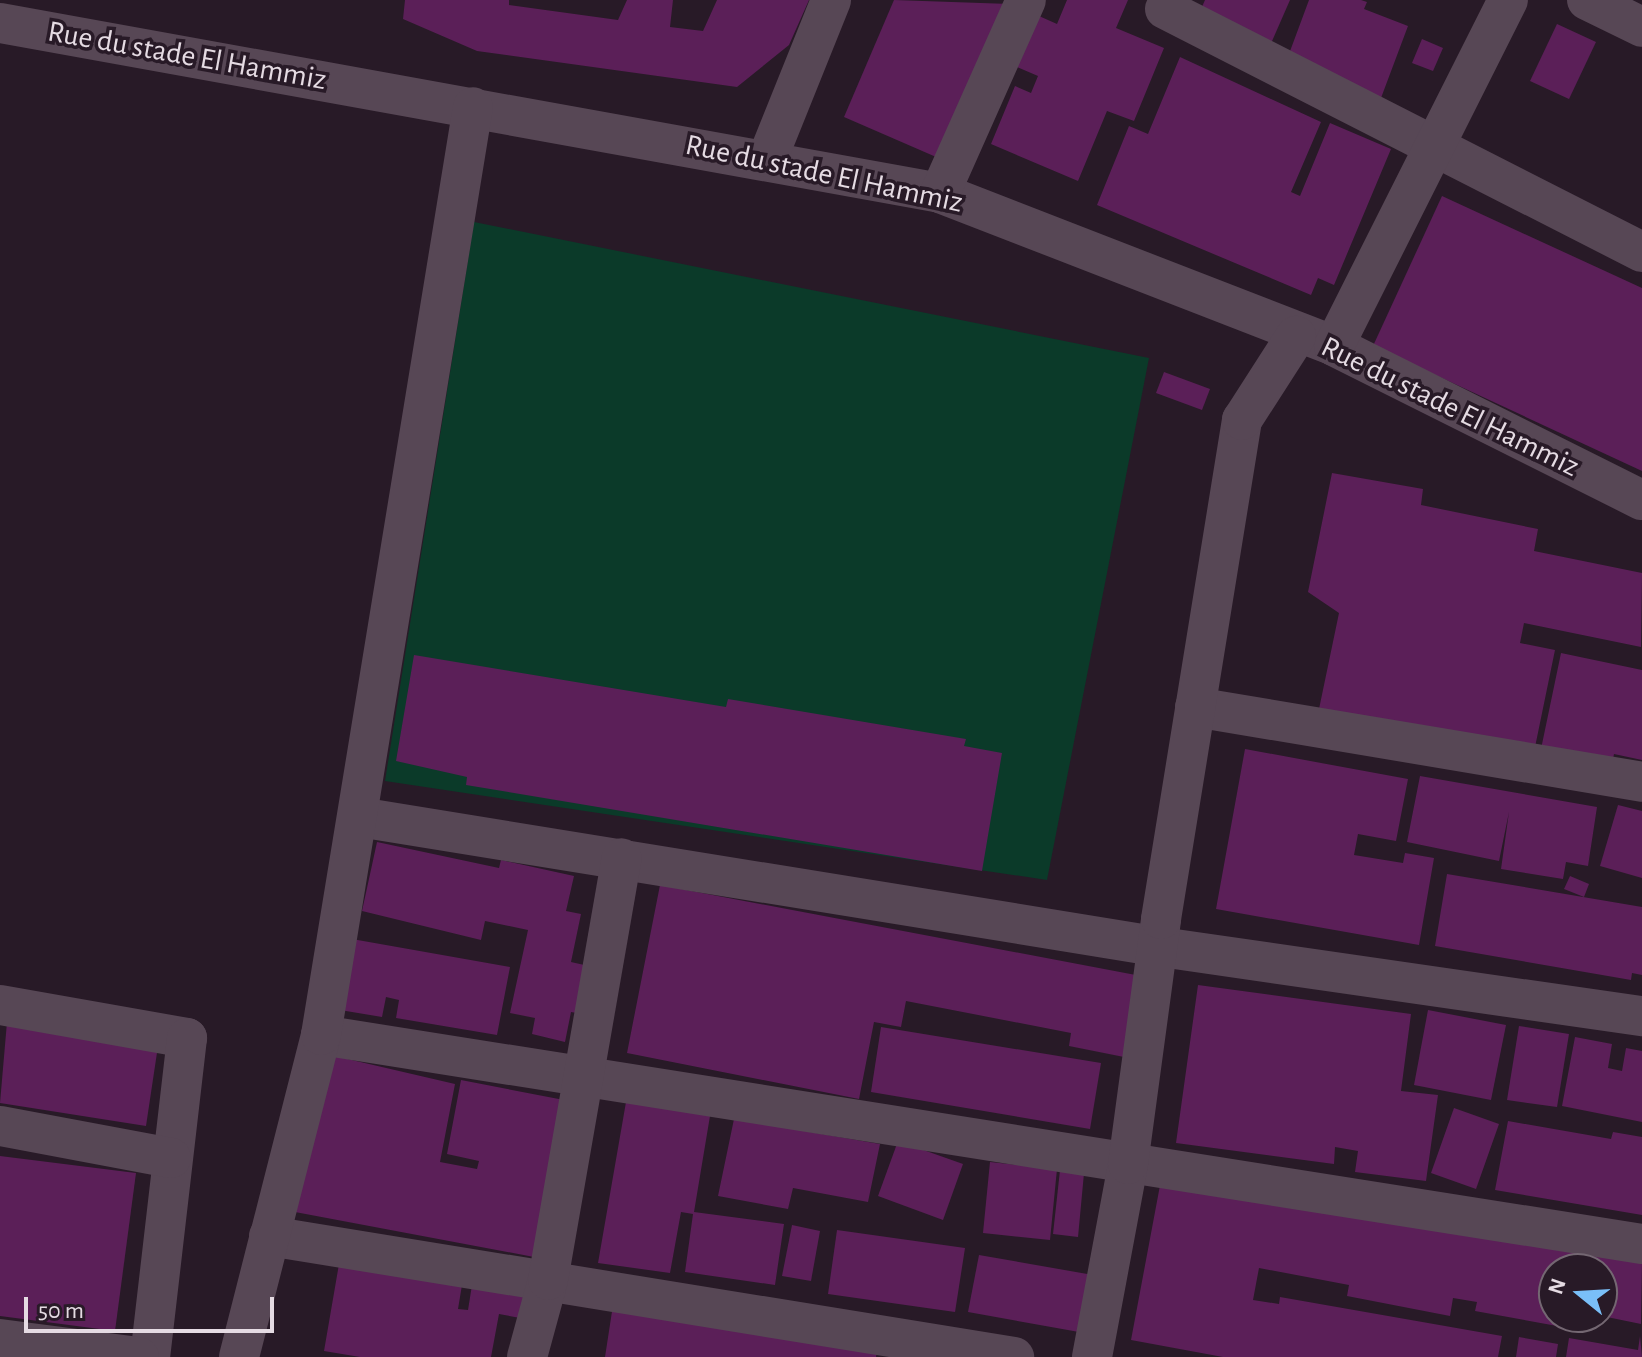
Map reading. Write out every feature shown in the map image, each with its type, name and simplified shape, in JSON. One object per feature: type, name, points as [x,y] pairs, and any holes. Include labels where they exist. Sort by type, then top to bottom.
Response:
[{"type":"street","points":[[768,157],[831,0]]},
{"type":"street","points":[[940,193],[1026,0]]},
{"type":"street","points":[[1334,346],[1508,0]]},
{"type":"street","points":[[1587,0],[1642,27]]},
{"type":"street","points":[[1165,9],[1642,252]]},
{"type":"street","name":"Rue du stade El Hammiz","points":[[0,23],[72,17],[473,107],[768,157],[940,193],[1190,285],[1296,336],[1334,346],[1642,500]]},
{"type":"street","points":[[239,1357],[321,1035],[473,107]]},
{"type":"street","points":[[1092,1357],[1128,1164],[1195,707],[1242,420],[1296,336]]},
{"type":"street","points":[[1195,707],[1642,782]]},
{"type":"street","points":[[359,817],[1161,947],[1642,1016]]},
{"type":"street","points":[[527,1357],[548,1280],[622,858]]},
{"type":"street","points":[[0,1005],[187,1038],[189,1060],[171,1158],[150,1357]]},
{"type":"street","points":[[321,1035],[1642,1244]]},
{"type":"street","points":[[0,1126],[171,1158]]},
{"type":"street","points":[[269,1236],[1014,1357]]},
{"type":"street","points":[[0,1339],[139,1357]]},
{"type":"green space","points":[[474,222],[1149,358],[1047,880],[385,781]]},
{"type":"building","points":[[405,0],[509,0],[509,5],[618,20],[627,0],[673,0],[670,27],[703,31],[717,0],[809,0],[789,45],[737,87],[477,51],[403,19]]},
{"type":"building","points":[[894,0],[1010,4],[943,160],[844,117]]},
{"type":"building","points":[[1067,0],[1128,0],[1116,28],[1164,48],[1134,121],[1107,111],[1078,181],[991,144],[1015,86],[1031,93],[1038,76],[1017,67],[1039,16],[1057,24]]},
{"type":"building","points":[[1205,0],[1290,0],[1269,48],[1198,16]]},
{"type":"building","points":[[1309,0],[1361,0],[1367,2],[1364,9],[1408,26],[1381,98],[1286,62]]},
{"type":"building","points":[[1557,24],[1596,42],[1569,99],[1530,81]]},
{"type":"building","points":[[1422,39],[1443,48],[1433,71],[1412,63]]},
{"type":"building","points":[[1180,57],[1321,122],[1291,192],[1300,196],[1330,123],[1391,149],[1334,285],[1318,278],[1311,295],[1097,205],[1129,126],[1148,134]]},
{"type":"building","points":[[1442,196],[1642,288],[1642,471],[1373,346]]},
{"type":"building","points":[[1164,372],[1210,389],[1202,410],[1156,393]]},
{"type":"building","points":[[1332,473],[1423,489],[1421,505],[1538,529],[1534,551],[1642,573],[1641,647],[1524,623],[1520,643],[1555,650],[1534,752],[1319,709],[1339,613],[1308,592]]},
{"type":"building","points":[[1561,653],[1642,670],[1642,760],[1614,754],[1612,764],[1541,749]]},
{"type":"building","points":[[414,655],[726,707],[728,699],[966,739],[964,746],[1002,753],[982,871],[466,785],[467,777],[396,761]]},
{"type":"building","points":[[1245,749],[1408,779],[1396,841],[1358,834],[1354,855],[1403,863],[1405,853],[1434,858],[1419,945],[1216,909]]},
{"type":"building","points":[[1420,776],[1597,807],[1588,866],[1566,862],[1563,879],[1501,869],[1509,812],[1499,861],[1407,842]]},
{"type":"building","points":[[1618,805],[1642,811],[1642,878],[1600,866]]},
{"type":"building","points":[[377,842],[499,868],[501,860],[574,876],[566,911],[581,914],[571,962],[593,967],[583,1014],[571,1012],[565,1042],[532,1034],[535,1018],[510,1013],[528,930],[485,921],[481,940],[362,911]]},
{"type":"building","points":[[1447,874],[1642,907],[1642,975],[1632,973],[1631,980],[1435,946]]},
{"type":"building","points":[[1570,876],[1589,884],[1584,897],[1564,889]]},
{"type":"building","points":[[660,885],[1141,976],[1124,1057],[1069,1046],[1071,1033],[906,1001],[901,1027],[874,1022],[859,1099],[627,1053]]},
{"type":"building","points":[[352,939],[510,967],[497,1035],[396,1018],[399,1000],[386,997],[382,1017],[340,1010]]},
{"type":"building","points":[[1198,985],[1411,1014],[1401,1091],[1438,1095],[1426,1181],[1355,1172],[1358,1151],[1335,1147],[1334,1164],[1176,1143]]},
{"type":"building","points":[[1428,1010],[1506,1025],[1491,1100],[1414,1085]]},
{"type":"building","points":[[7,1022],[158,1046],[146,1126],[0,1103]]},
{"type":"building","points":[[1519,1026],[1569,1034],[1557,1107],[1507,1100]]},
{"type":"building","points":[[881,1027],[1101,1063],[1090,1129],[871,1092]]},
{"type":"building","points":[[1575,1037],[1612,1044],[1608,1068],[1622,1071],[1626,1048],[1642,1051],[1642,1122],[1562,1106]]},
{"type":"building","points":[[326,1054],[455,1084],[440,1162],[477,1169],[479,1161],[447,1154],[461,1080],[564,1100],[534,1257],[295,1212]]},
{"type":"building","points":[[626,1102],[710,1116],[694,1212],[784,1224],[775,1285],[685,1272],[693,1214],[681,1212],[670,1273],[598,1263]]},
{"type":"building","points":[[1454,1108],[1499,1124],[1476,1189],[1431,1173]]},
{"type":"building","points":[[734,1119],[880,1144],[868,1202],[793,1188],[788,1209],[718,1196]]},
{"type":"building","points":[[1508,1121],[1611,1139],[1613,1132],[1642,1137],[1642,1215],[1495,1190]]},
{"type":"building","points":[[898,1141],[963,1164],[943,1220],[878,1196]]},
{"type":"building","points":[[0,1156],[136,1173],[115,1331],[0,1316]]},
{"type":"building","points":[[990,1162],[1057,1169],[1050,1240],[983,1233]]},
{"type":"building","points":[[1060,1170],[1084,1173],[1078,1237],[1053,1234]]},
{"type":"building","points":[[1161,1180],[1582,1251],[1538,1253],[1538,1323],[1475,1311],[1477,1302],[1453,1298],[1450,1316],[1347,1296],[1349,1285],[1259,1268],[1253,1300],[1279,1304],[1280,1297],[1502,1336],[1498,1357],[1223,1357],[1131,1340]]},
{"type":"building","points":[[792,1225],[820,1231],[811,1281],[782,1276]]},
{"type":"building","points":[[837,1230],[965,1248],[955,1312],[828,1294]]},
{"type":"building","points":[[979,1255],[1093,1275],[1079,1332],[968,1312]]},
{"type":"building","points":[[1618,1257],[1642,1260],[1641,1324],[1618,1319]]},
{"type":"building","points":[[339,1264],[462,1285],[458,1309],[468,1310],[472,1285],[524,1293],[520,1318],[499,1314],[491,1357],[360,1357],[324,1351]]},
{"type":"building","points":[[613,1305],[877,1351],[876,1357],[605,1357]]},
{"type":"building","points":[[1640,1336],[1642,1357],[1566,1357],[1569,1338],[1638,1350]]},
{"type":"building","points":[[1519,1337],[1558,1344],[1556,1357],[1516,1357]]}]
